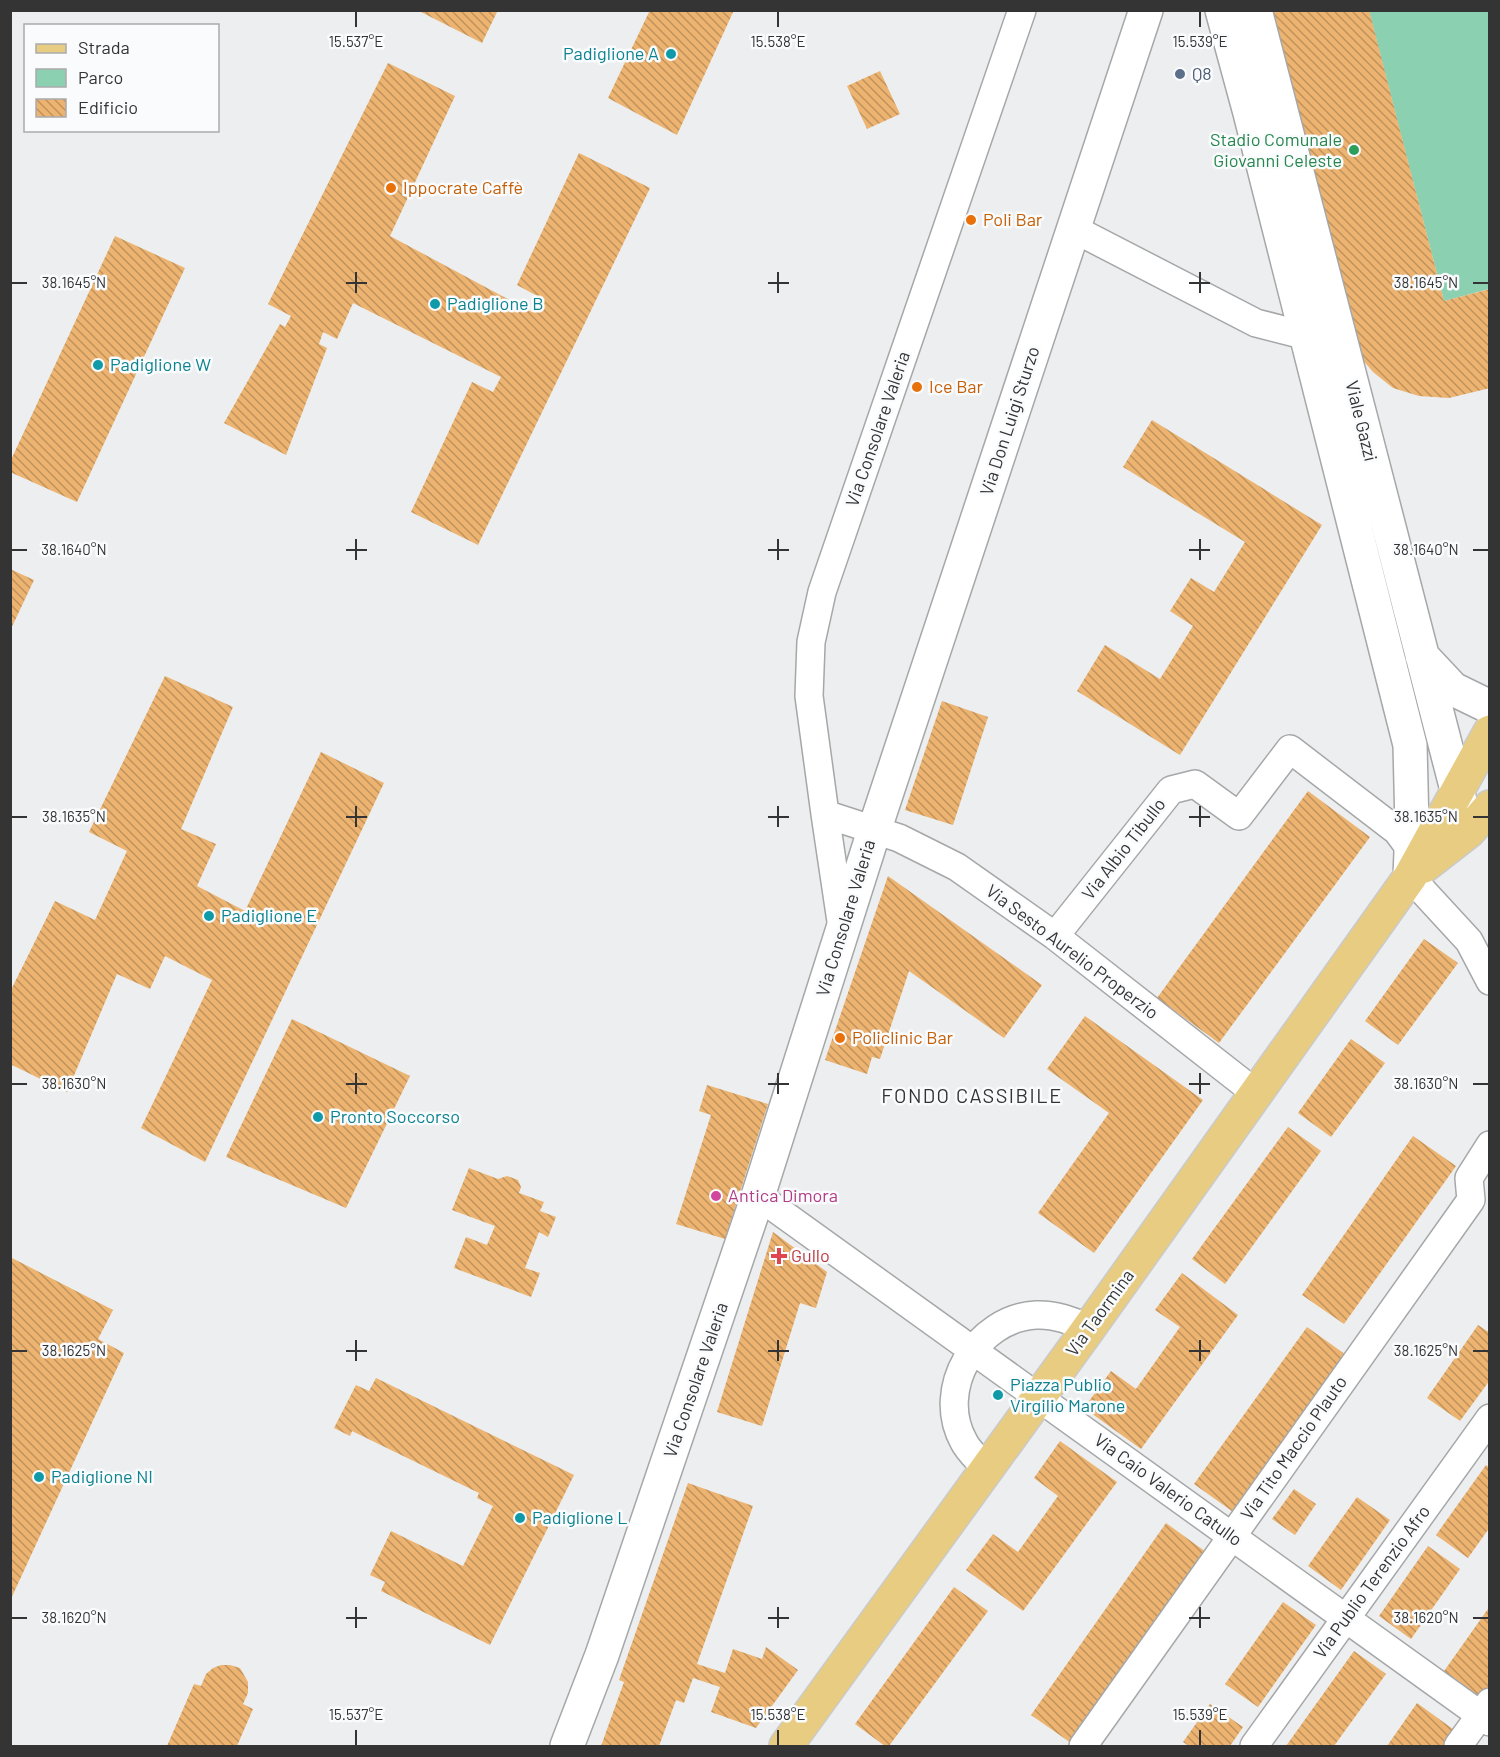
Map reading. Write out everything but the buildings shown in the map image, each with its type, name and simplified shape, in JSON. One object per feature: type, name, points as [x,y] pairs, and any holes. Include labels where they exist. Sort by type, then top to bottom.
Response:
[{"type":"main road","name":"Via Don Luigi Sturzo","points":[[874,831],[1146,10]]},
{"type":"main road","name":"Viale Gazzi","points":[[1222,10],[1410,745]]},
{"type":"main road","name":"Viale Gazzi","points":[[1255,10],[1457,794],[1479,819]]},
{"type":"main road","points":[[1421,655],[1454,689],[1490,707]]},
{"type":"main road","points":[[1411,863],[1457,794],[1490,732]]},
{"type":"main road","points":[[1410,745],[1430,783],[1443,791],[1457,794],[1490,795]]},
{"type":"main road","points":[[1410,745],[1411,863]]},
{"type":"main road","points":[[1411,863],[1479,819]]},
{"type":"main road","name":"Via Consolare Valeria","points":[[567,1746],[602,1655],[758,1197],[874,831]]},
{"type":"main road","name":"Via Taormina","points":[[786,1746],[1257,1095],[1375,925],[1411,863]]},
{"type":"street","name":"Via Consolare Valeria","points":[[874,831],[825,814],[809,696],[811,642],[822,592],[1022,10]]},
{"type":"street","points":[[1074,229],[1256,323],[1307,336]]},
{"type":"street","name":"Via Albio Tibullo","points":[[1055,936],[1171,790],[1196,784],[1239,816],[1290,749],[1396,831],[1411,863]]},
{"type":"street","points":[[825,814],[843,930]]},
{"type":"street","name":"Via Sesto Aurelio Properzio","points":[[874,831],[899,838],[957,867],[1055,936],[1257,1095]]},
{"type":"street","points":[[1411,863],[1469,941],[1490,981]]},
{"type":"street","name":"Via Tito Maccio Plauto","points":[[1083,1746],[1232,1536],[1480,1206],[1469,1178],[1490,1145]]},
{"type":"street","name":"Via Caio Valerio Catullo","points":[[758,1197],[1346,1618],[1486,1713]]},
{"type":"street","points":[[987,1470],[964,1442],[956,1417],[955,1392],[960,1372],[972,1349],[989,1333],[1005,1324],[1036,1315],[1061,1317],[1089,1328]]},
{"type":"street","name":"Via Publio Terenzio Afro","points":[[1254,1746],[1490,1418]]},
{"type":"street","points":[[1458,1746],[1486,1713]]},
{"type":"green space","points":[[1369,11],[1489,11],[1489,289],[1444,301]]},
{"type":"place","name":"Padiglione A","points":[[671,54]]},
{"type":"place","name":"Q8","points":[[1180,74]]},
{"type":"place","name":"Stadio Comunale Giovanni Celeste","points":[[1354,150]]},
{"type":"place","name":"Ippocrate Caffè","points":[[391,188]]},
{"type":"place","name":"Poli Bar","points":[[971,220]]},
{"type":"place","name":"Padiglione B","points":[[435,304]]},
{"type":"place","name":"Padiglione W","points":[[98,365]]},
{"type":"place","name":"Ice Bar","points":[[917,387]]},
{"type":"place","name":"Padiglione E","points":[[209,916]]},
{"type":"place","name":"Policlinic Bar","points":[[840,1038]]},
{"type":"place","name":"Pronto Soccorso","points":[[318,1117]]},
{"type":"place","name":"Antica Dimora","points":[[716,1196]]},
{"type":"place","name":"Gullo","points":[[779,1256]]},
{"type":"place","name":"Piazza Publio Virgilio Marone","points":[[998,1395]]},
{"type":"place","name":"Padiglione NI","points":[[39,1477]]},
{"type":"place","name":"Padiglione L","points":[[520,1518]]},
{"type":"district","name":"FONDO CASSIBILE","points":[[972,1096]]}]
